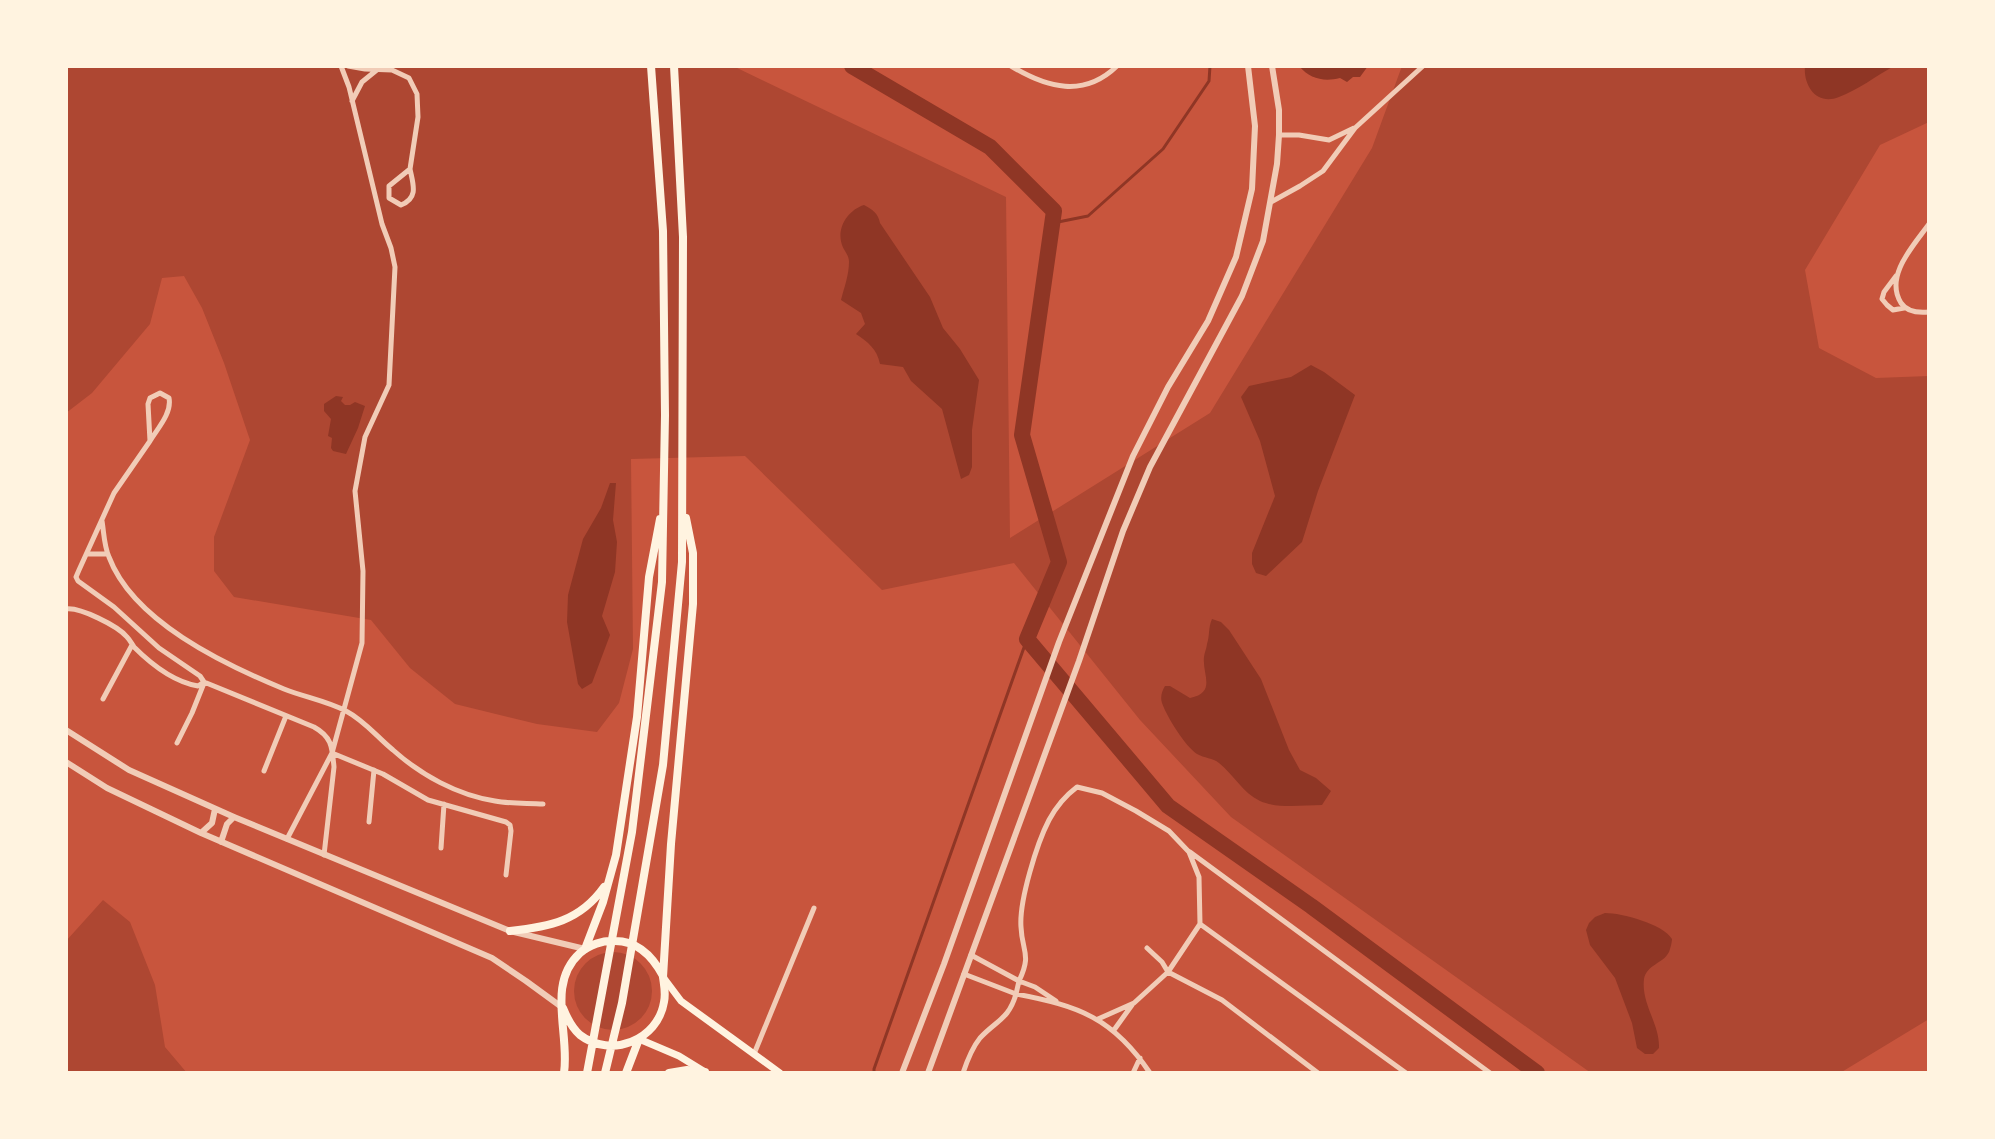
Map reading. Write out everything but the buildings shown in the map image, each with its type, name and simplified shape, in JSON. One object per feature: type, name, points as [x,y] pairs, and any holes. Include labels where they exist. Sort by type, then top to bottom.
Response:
[{"type":"highway","points":[[587,1073],[632,832],[663,560],[663,231],[651,66]]},
{"type":"highway","points":[[605,1073],[622,1003],[663,765],[682,562],[683,237],[674,66]]},
{"type":"highway","points":[[585,949],[616,855],[637,717],[649,577],[664,498]]},
{"type":"highway","points":[[563,1008],[569,1023],[580,1034],[593,1042],[609,1046],[625,1045],[639,1039],[660,1018],[664,1004],[673,829],[693,604],[693,553],[682,501]]},
{"type":"highway","points":[[510,931],[542,928],[571,917],[596,898],[609,879]]},
{"type":"highway","points":[[564,1073],[561,992],[564,975],[572,961],[585,949],[615,941],[645,951],[656,962],[663,977]]},
{"type":"highway","points":[[626,1073],[639,1039]]},
{"type":"highway","points":[[669,1073],[687,1070],[707,1072]]},
{"type":"main road","points":[[663,977],[681,1001],[780,1073]]},
{"type":"main road","points":[[639,1039],[707,1072]]},
{"type":"street","points":[[287,839],[332,753],[362,643],[363,571],[355,491],[365,437],[389,385],[395,267],[341,66]]},
{"type":"street","points":[[348,66],[392,70],[409,78],[417,94],[418,117],[411,167],[414,193],[407,203],[395,203],[389,198],[389,186],[411,167]]},
{"type":"street","points":[[1011,66],[1046,83],[1068,87],[1088,85],[1117,66]]},
{"type":"street","points":[[902,1073],[1059,642],[1133,456],[1168,387],[1208,321],[1236,257],[1252,189],[1255,126],[1248,66]]},
{"type":"street","points":[[928,1073],[1079,661],[1123,531],[1150,467],[1242,296],[1263,241],[1279,135],[1279,110],[1272,66]]},
{"type":"street","points":[[1270,203],[1323,171],[1355,128],[1423,66]]},
{"type":"street","points":[[352,101],[362,82],[378,69]]},
{"type":"street","points":[[1279,135],[1329,140],[1355,128]]},
{"type":"street","points":[[1929,224],[1882,299],[1893,310],[1904,308],[1920,313],[1929,312]]},
{"type":"street","points":[[1896,275],[1896,294],[1904,308]]},
{"type":"street","points":[[150,441],[148,404],[150,398],[160,393],[169,398],[165,417],[150,441],[114,493],[76,577],[204,682],[327,736],[334,767],[324,855]]},
{"type":"street","points":[[102,520],[107,554],[115,571],[130,594],[160,622],[216,658],[285,689],[345,710],[434,780],[495,801],[543,804]]},
{"type":"street","points":[[86,554],[107,554]]},
{"type":"street","points":[[66,609],[73,608],[127,635],[132,645],[161,670],[182,682],[198,686],[204,682]]},
{"type":"street","points":[[103,699],[132,645]]},
{"type":"street","points":[[177,743],[204,682]]},
{"type":"street","points":[[264,771],[286,716]]},
{"type":"street","points":[[66,730],[129,770],[324,855],[510,931],[585,949]]},
{"type":"street","points":[[332,753],[374,770],[428,800],[506,822],[510,825],[506,875]]},
{"type":"street","points":[[66,762],[107,788],[201,833],[492,958],[563,1008]]},
{"type":"street","points":[[369,822],[374,770]]},
{"type":"street","points":[[963,1073],[978,1041],[1012,1007],[1025,969],[1022,903],[1034,860],[1049,821],[1065,796],[1077,787],[1102,793],[1169,831],[1189,852],[1490,1073]]},
{"type":"street","points":[[441,848],[444,804]]},
{"type":"street","points":[[201,833],[212,823],[215,809]]},
{"type":"street","points":[[221,842],[227,824],[234,817]]},
{"type":"street","points":[[1114,1030],[1134,1003],[1168,972],[1200,924],[1199,877],[1189,852]]},
{"type":"street","points":[[754,1055],[814,908]]},
{"type":"street","points":[[1200,924],[1406,1073]]},
{"type":"street","points":[[1147,948],[1168,972],[1222,1000],[1318,1073]]},
{"type":"street","points":[[971,955],[1056,1001],[1098,1019],[1114,1030],[1150,1073]]},
{"type":"street","points":[[964,974],[1016,994],[1056,1001]]},
{"type":"street","points":[[1098,1019],[1134,1003]]},
{"type":"street","points":[[1133,1073],[1140,1058]]},
{"type":"shaded area","points":[[66,66],[733,66],[1006,197],[1010,538],[1210,413],[1372,148],[1402,66],[1929,66],[1929,122],[1880,145],[1805,270],[1819,348],[1876,378],[1929,376],[1929,1019],[1840,1073],[1591,1073],[1231,817],[1140,720],[1014,563],[882,590],[745,456],[631,459],[633,649],[619,703],[597,732],[537,724],[455,704],[410,668],[371,620],[234,597],[214,571],[214,537],[250,440],[202,308],[184,276],[162,278],[150,324],[92,393],[66,413]]},
{"type":"shaded area","points":[[1299,66],[1368,66],[1360,77],[1353,77],[1347,82],[1340,78],[1318,78]]},
{"type":"shaded area","points":[[1805,66],[1894,66],[1853,91],[1824,99],[1809,87]]},
{"type":"shaded area","points":[[864,205],[876,214],[930,297],[943,328],[979,380],[972,430],[972,467],[969,475],[961,479],[942,409],[911,381],[903,367],[880,364],[871,346],[856,334],[865,324],[861,313],[841,300],[849,262],[841,239],[842,226],[853,211]]},
{"type":"shaded area","points":[[1311,365],[1355,395],[1302,542],[1266,576],[1256,573],[1252,553],[1275,496],[1260,441],[1241,397],[1249,386],[1291,377]]},
{"type":"shaded area","points":[[336,396],[343,397],[341,401],[345,405],[355,402],[365,406],[346,454],[333,451],[332,438],[328,436],[331,419],[324,411],[324,404]]},
{"type":"shaded area","points":[[610,483],[616,483],[613,520],[617,542],[615,572],[602,616],[610,635],[592,683],[582,689],[578,684],[567,622],[568,595],[583,539],[601,508]]},
{"type":"shaded area","points":[[1212,619],[1229,630],[1261,679],[1300,770],[1331,791],[1322,805],[1283,806],[1260,801],[1219,763],[1192,750],[1172,723],[1162,703],[1163,690],[1165,686],[1170,686],[1190,698],[1203,692],[1206,687],[1204,657]]},
{"type":"shaded area","points":[[103,900],[130,922],[155,985],[165,1047],[187,1073],[66,1073],[66,941]]},
{"type":"shaded area","points":[[1605,913],[1651,924],[1672,939],[1666,956],[1648,970],[1644,979],[1645,997],[1659,1039],[1659,1048],[1653,1054],[1645,1054],[1637,1048],[1632,1023],[1615,978],[1590,945],[1586,930],[1589,923]]},
{"type":"shaded area","points":[[613,952],[628,955],[641,963],[649,976],[652,991],[649,1006],[641,1019],[628,1027],[613,1030],[598,1027],[585,1019],[577,1006],[574,991],[577,976],[585,963],[598,955]]},
{"type":"waterway","points":[[852,66],[990,147],[1054,211],[1022,435],[1059,562],[1027,639],[1168,806],[1311,906],[1537,1073]]},
{"type":"waterway","points":[[1053,223],[1088,216],[1163,149],[1209,81],[1210,66]]},
{"type":"waterway","points":[[874,1073],[1027,639]]}]
